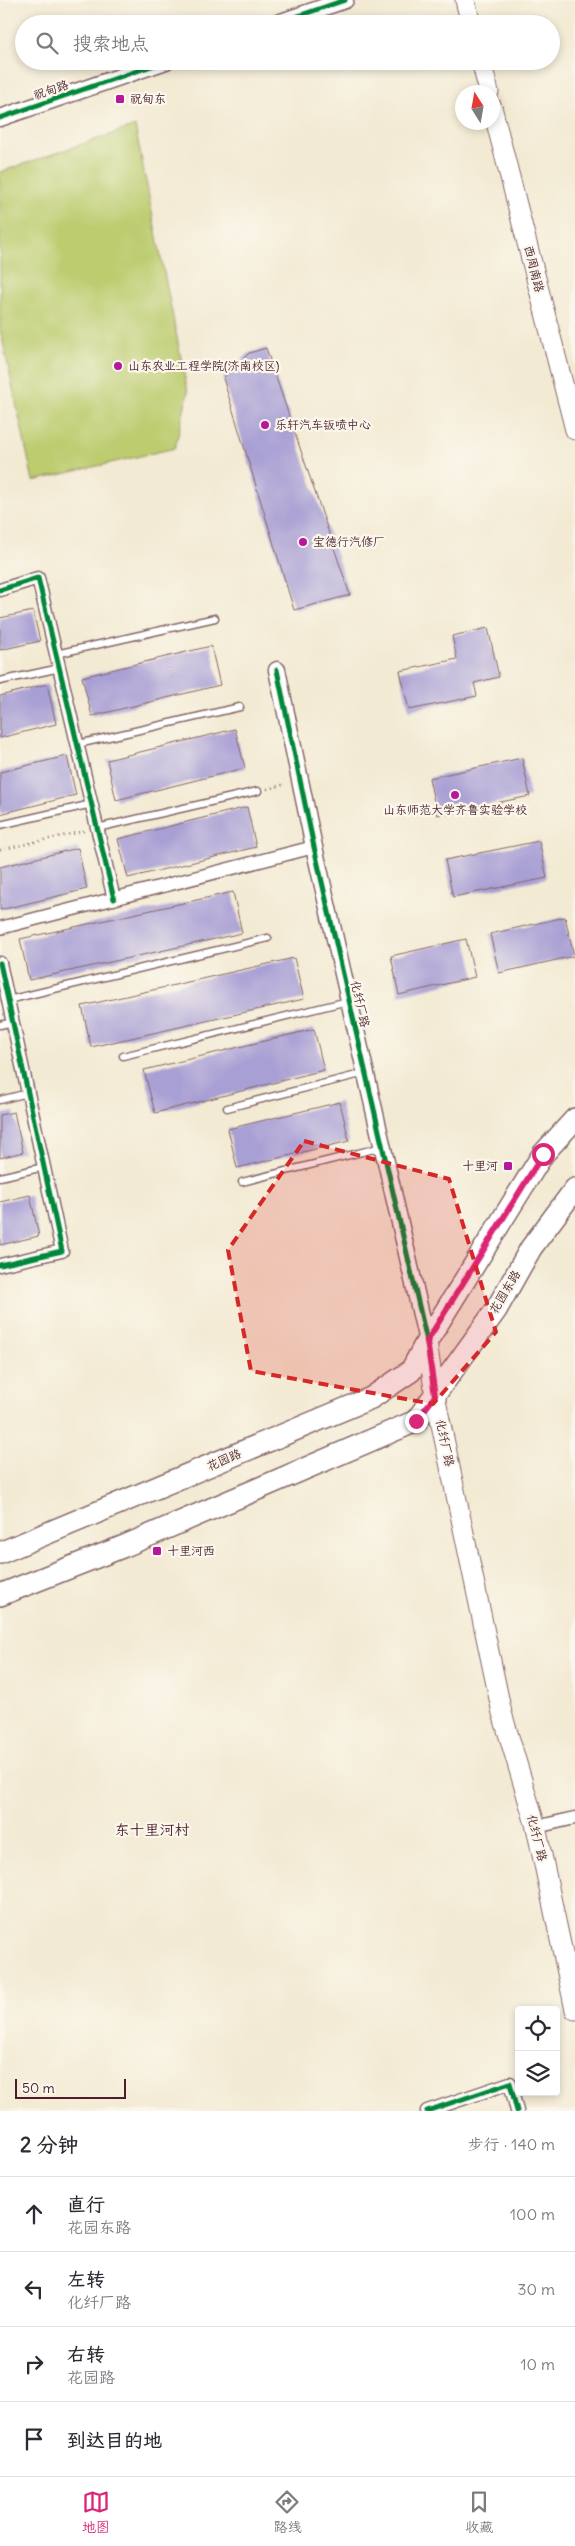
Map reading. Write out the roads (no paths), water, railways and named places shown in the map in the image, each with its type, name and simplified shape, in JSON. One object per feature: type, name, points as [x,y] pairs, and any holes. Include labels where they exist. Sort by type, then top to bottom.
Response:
[{"type":"main road","points":[[465,0],[469,15]]},
{"type":"main road","points":[[483,70],[487,85]]},
{"type":"main road","name":"西周南路","points":[[498,130],[575,430]]},
{"type":"main road","points":[[427,1341],[543,1154],[575,1119]]},
{"type":"main road","name":"花园东路","points":[[435,1396],[496,1310],[531,1248],[575,1189]]},
{"type":"main road","name":"化纤厂路","points":[[427,1341],[435,1396],[502,1714],[536,1827],[575,2010]]},
{"type":"main road","name":"花园路","points":[[0,1553],[371,1398],[411,1371],[427,1341]]},
{"type":"main road","points":[[0,1595],[127,1546],[380,1438],[416,1421],[435,1396]]},
{"type":"street","points":[[301,15],[344,0]]},
{"type":"street","name":"祝甸路","points":[[0,118],[140,70]]},
{"type":"street","points":[[0,590],[38,578],[114,899]]},
{"type":"street","name":"化纤厂路","points":[[277,670],[314,847],[427,1341]]},
{"type":"street","points":[[0,928],[314,847]]},
{"type":"street","points":[[0,963],[8,1000],[6,1024],[28,1093],[62,1251],[0,1265]]},
{"type":"street","points":[[536,1827],[575,1818]]},
{"type":"street","points":[[427,2111],[510,2083],[517,2111]]},
{"type":"lane","points":[[56,654],[215,618]]},
{"type":"lane","points":[[0,681],[60,668]]},
{"type":"lane","points":[[78,744],[240,707]]},
{"type":"lane","points":[[97,828],[258,791]]},
{"type":"lane","points":[[0,825],[92,804]]},
{"type":"lane","points":[[8,1000],[268,938]]},
{"type":"lane","points":[[124,1056],[350,1001]]},
{"type":"lane","points":[[227,1108],[366,1072]]},
{"type":"lane","points":[[0,1100],[28,1093]]},
{"type":"lane","points":[[242,1182],[383,1147]]},
{"type":"lane","points":[[0,1177],[44,1167]]},
{"type":"place","name":"祝甸东","points":[[120,99]]},
{"type":"place","name":"山东农业工程学院(济南校区)","points":[[118,366]]},
{"type":"place","name":"乐轩汽车钣喷中心","points":[[265,425]]},
{"type":"place","name":"宝德行汽修厂","points":[[303,542]]},
{"type":"place","name":"山东师范大学齐鲁实验学校","points":[[455,795]]},
{"type":"place","name":"十里河","points":[[508,1166]]},
{"type":"place","name":"十里河西","points":[[157,1551]]},
{"type":"district","name":"东十里河村","points":[[152,1830]]}]
